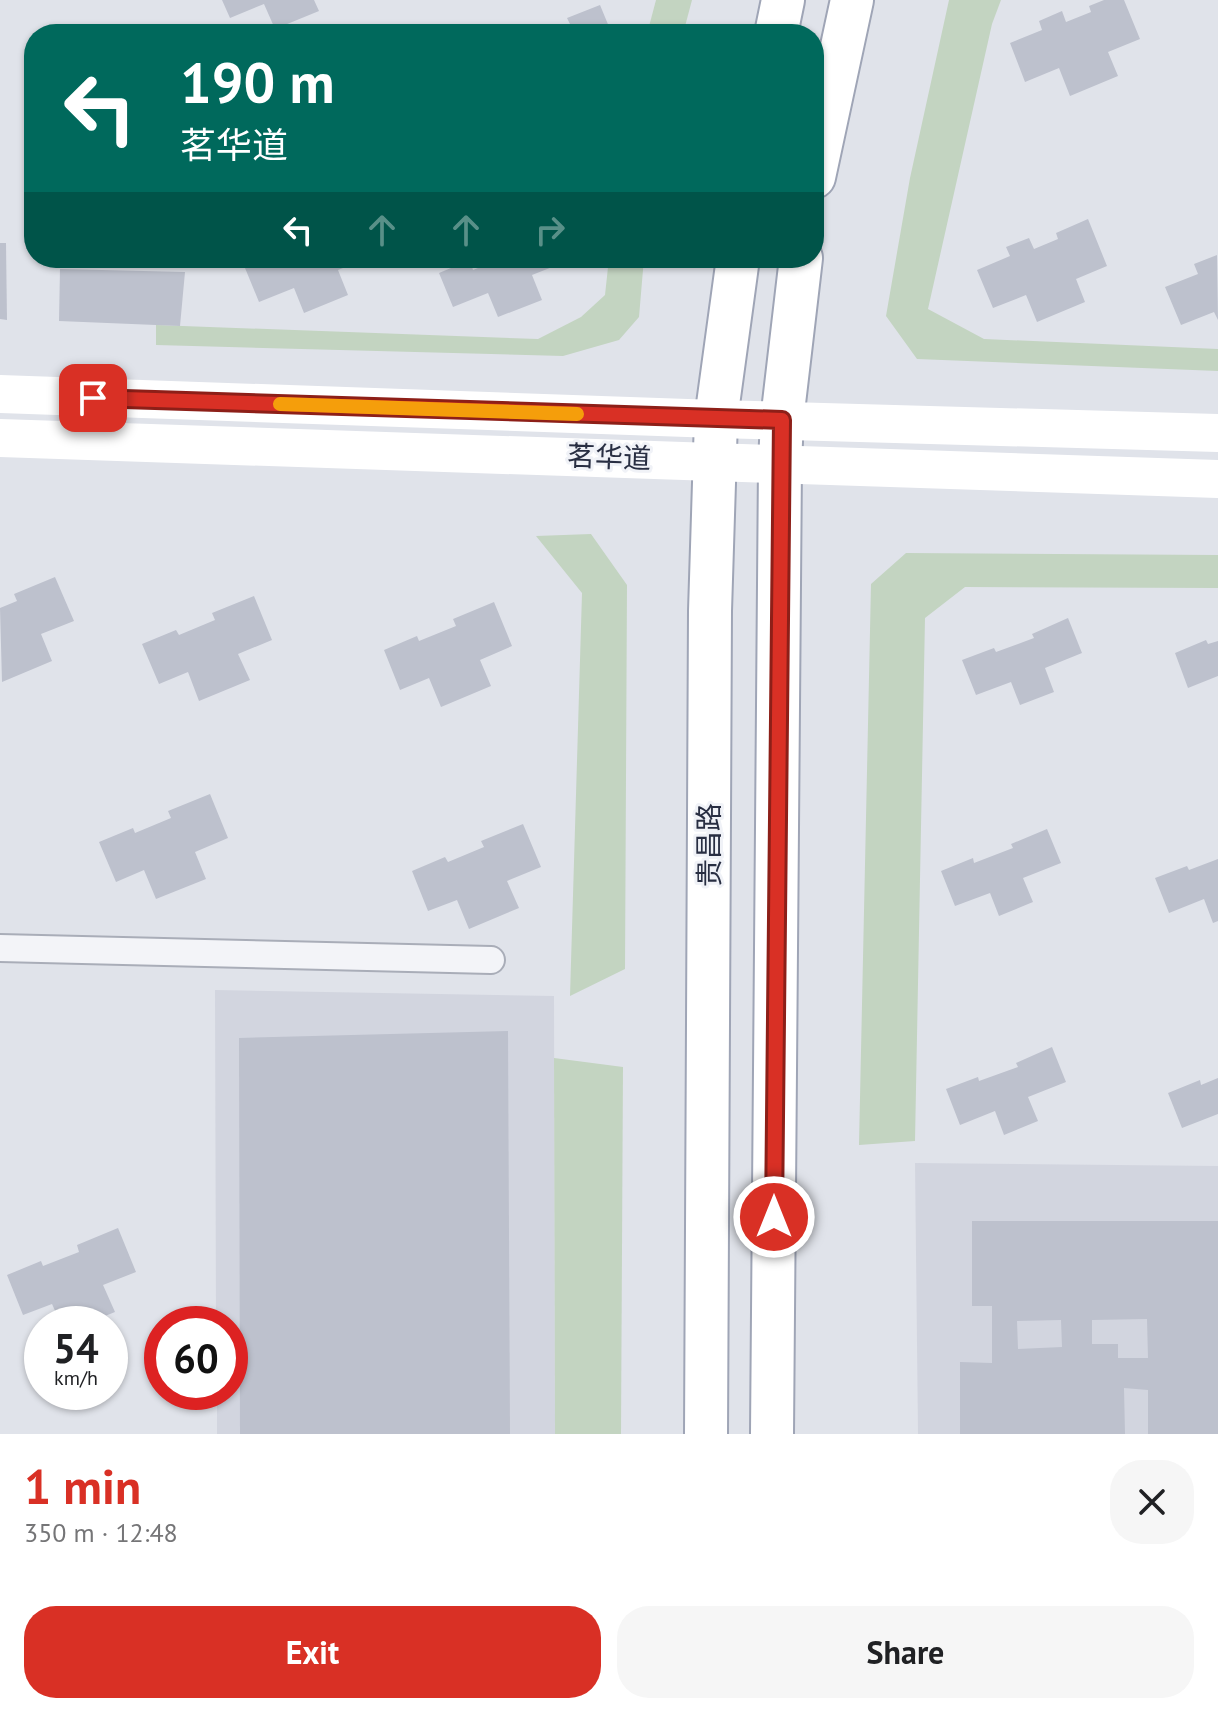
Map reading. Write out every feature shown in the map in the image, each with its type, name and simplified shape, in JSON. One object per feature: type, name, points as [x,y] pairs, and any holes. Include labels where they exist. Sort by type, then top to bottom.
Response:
[{"type":"main road","points":[[778,24],[783,0]]},
{"type":"main road","points":[[824,130],[852,0]]},
{"type":"main road","name":"贵昌路","points":[[706,1434],[710,611],[716,419],[737,268]]},
{"type":"main road","points":[[772,1434],[780,463],[800,268]]},
{"type":"street","name":"茗华道","points":[[0,394],[1218,433]]},
{"type":"street","name":"茗华道","points":[[0,438],[1218,479]]},
{"type":"street","points":[[0,948],[491,960]]},
{"type":"shaded area","points":[[215,990],[554,996],[555,1434],[217,1434],[217,1410],[248,1410],[248,1306],[216,1306]]},
{"type":"shaded area","points":[[915,1163],[1218,1166],[1218,1434],[918,1434]]},
{"type":"green space","points":[[656,0],[692,0],[686,24],[650,24]]},
{"type":"green space","points":[[949,0],[1001,0],[992,24],[928,309],[984,339],[1218,349],[1218,371],[917,359],[886,316],[910,178]]},
{"type":"green space","points":[[608,268],[643,268],[639,317],[619,340],[563,356],[156,345],[156,325],[538,339],[581,317],[605,295]]},
{"type":"green space","points":[[591,534],[627,585],[625,969],[570,996],[582,593],[536,536]]},
{"type":"green space","points":[[906,553],[1218,555],[1218,588],[965,587],[925,618],[915,1141],[859,1145],[871,584]]},
{"type":"green space","points":[[554,1058],[623,1067],[621,1434],[555,1434]]},
{"type":"building","points":[[222,0],[314,0],[319,11],[287,24],[273,24],[264,4],[230,18]]},
{"type":"building","points":[[1104,0],[1124,0],[1140,39],[1108,52],[1118,76],[1070,96],[1059,68],[1025,82],[1010,43],[1042,30],[1039,21],[1062,11],[1066,22],[1091,12],[1089,6]]},
{"type":"building","points":[[600,5],[608,24],[570,24],[567,18]]},
{"type":"building","points":[[1088,219],[1107,266],[1076,279],[1085,302],[1037,322],[1026,295],[993,308],[977,270],[1010,256],[1006,247],[1029,238],[1034,249],[1058,239],[1056,233]]},
{"type":"building","points":[[0,243],[6,243],[7,320],[0,319]]},
{"type":"building","points":[[1217,255],[1218,320],[1214,312],[1181,325],[1165,287],[1198,274],[1194,264]]},
{"type":"building","points":[[245,268],[343,268],[338,270],[348,295],[304,313],[294,288],[259,302]]},
{"type":"building","points":[[451,268],[550,268],[532,275],[542,300],[498,317],[488,293],[453,307],[439,273]]},
{"type":"building","points":[[60,269],[185,272],[180,326],[59,321]]},
{"type":"building","points":[[55,577],[74,621],[41,634],[52,661],[2,682],[0,608],[17,601],[14,594]]},
{"type":"building","points":[[254,596],[272,640],[238,654],[250,680],[199,701],[188,672],[159,684],[142,644],[176,630],[179,635],[215,620],[212,613]]},
{"type":"building","points":[[494,602],[512,646],[480,660],[491,686],[441,707],[429,678],[400,690],[384,650],[417,636],[419,641],[456,626],[453,619]]},
{"type":"building","points":[[1068,618],[1082,653],[1045,668],[1054,692],[1020,705],[1011,682],[976,695],[962,660],[1034,638],[1032,634]]},
{"type":"building","points":[[1206,640],[1208,644],[1218,641],[1218,676],[1188,688],[1175,653]]},
{"type":"building","points":[[210,794],[228,838],[195,852],[206,879],[156,899],[144,870],[116,882],[99,842],[133,828],[135,833],[171,818],[168,811]]},
{"type":"building","points":[[523,824],[541,867],[507,881],[519,908],[469,929],[457,900],[428,911],[412,871],[445,857],[448,862],[484,847],[481,841]]},
{"type":"building","points":[[1047,829],[1061,863],[1023,878],[1033,902],[999,916],[990,893],[955,906],[941,871],[973,858],[974,863],[1013,848],[1011,844]]},
{"type":"building","points":[[1218,859],[1218,921],[1213,923],[1204,899],[1169,913],[1155,878]]},
{"type":"building","points":[[508,1031],[510,1434],[240,1434],[240,1410],[248,1410],[248,1306],[240,1306],[239,1038]]},
{"type":"building","points":[[1052,1047],[1066,1082],[1028,1097],[1038,1121],[1004,1135],[995,1111],[960,1125],[946,1089],[1018,1067],[1016,1063]]},
{"type":"building","points":[[1218,1078],[1218,1114],[1182,1128],[1168,1093],[1200,1080],[1201,1085]]},
{"type":"building","points":[[972,1221],[1218,1221],[1218,1434],[1148,1434],[1148,1390],[1124,1388],[1125,1434],[960,1434],[960,1362],[992,1363],[992,1306],[972,1306]],"holes":[[[1147,1319],[1148,1358],[1118,1358],[1118,1344],[1092,1344],[1092,1320]],[[1061,1320],[1062,1347],[1018,1349],[1017,1321]]]},
{"type":"building","points":[[118,1228],[136,1272],[103,1285],[112,1306],[24,1306],[23,1315],[7,1275],[41,1261],[43,1266],[79,1252],[77,1245]]},
{"type":"slow traffic","points":[[280,404],[577,414]]},
{"type":"route","points":[[93,398],[782,420],[774,1217]]}]
